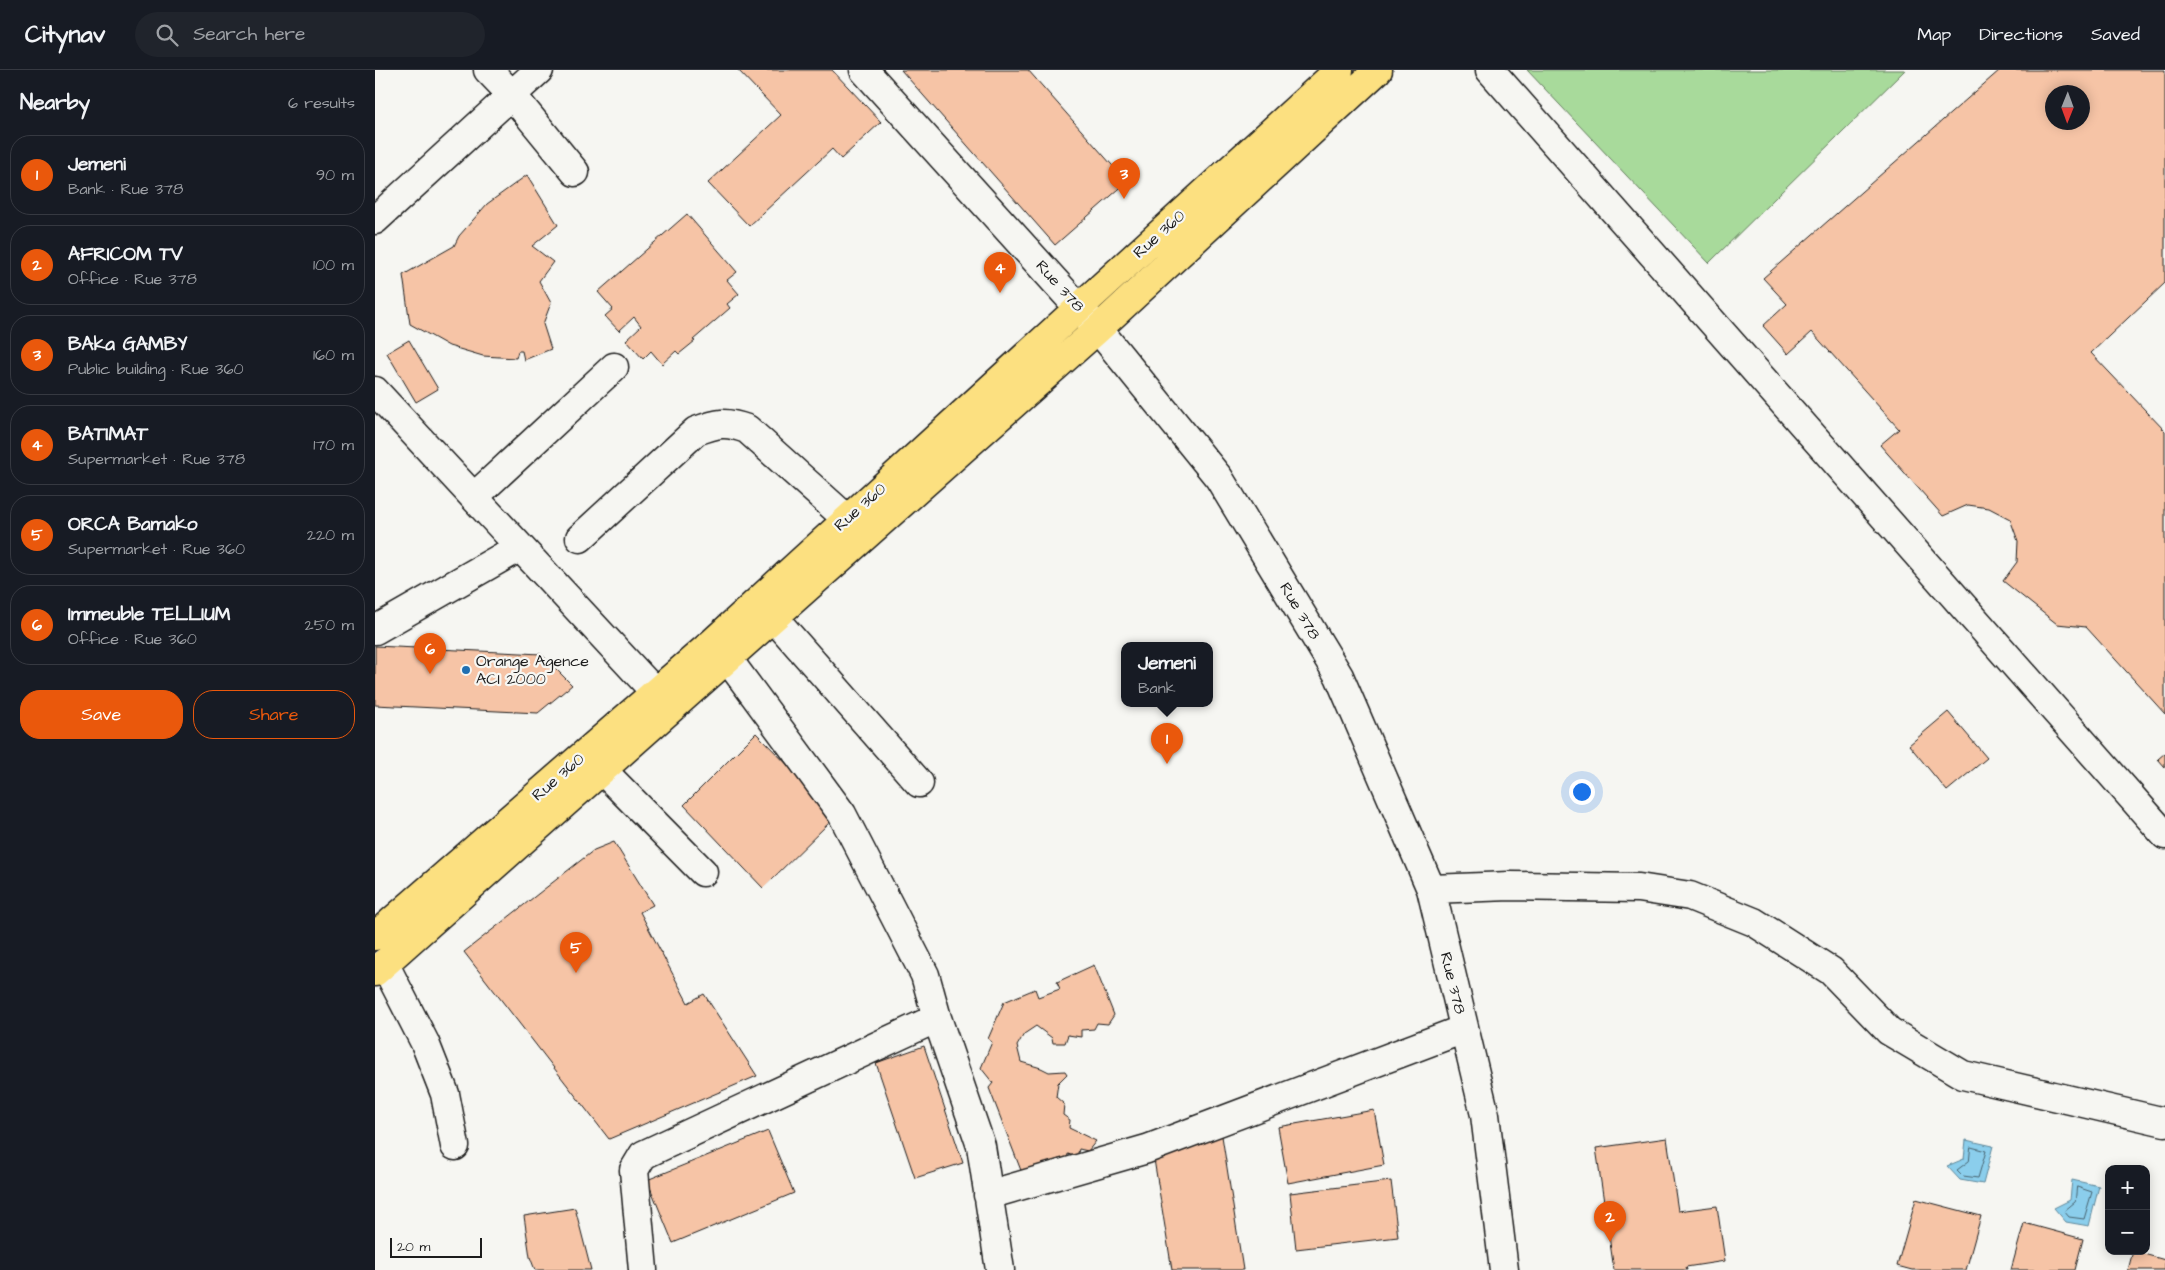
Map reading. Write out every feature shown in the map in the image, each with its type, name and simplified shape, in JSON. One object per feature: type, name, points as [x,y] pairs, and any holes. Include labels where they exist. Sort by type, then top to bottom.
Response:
[{"type":"main road","name":"Rue 360","points":[[375,936],[712,643],[1339,70]]},
{"type":"main road","points":[[380,968],[1098,329],[1378,70]]},
{"type":"street","points":[[488,70],[512,95],[575,172]]},
{"type":"street","points":[[375,220],[539,70]]},
{"type":"street","name":"Rue 378","points":[[864,70],[1079,307],[1219,478],[1339,676],[1431,889],[1485,1115],[1504,1270]]},
{"type":"street","points":[[1490,70],[2165,835]]},
{"type":"street","points":[[474,497],[613,366]]},
{"type":"street","points":[[375,391],[655,692]]},
{"type":"street","points":[[579,538],[696,431],[718,423],[731,423],[747,429],[847,519]]},
{"type":"street","points":[[375,630],[520,547]]},
{"type":"street","points":[[773,617],[919,783]]},
{"type":"street","points":[[727,658],[843,814],[925,975],[937,1018],[981,1146],[1000,1270]]},
{"type":"street","points":[[601,770],[703,872]]},
{"type":"street","points":[[1431,889],[1510,886],[1639,888],[1690,896],[1754,922],[1831,971],[1889,1031],[1963,1075],[2165,1122]]},
{"type":"street","points":[[380,968],[425,1043],[445,1094],[455,1146]]},
{"type":"street","points":[[643,1270],[633,1170],[643,1155],[937,1018]]},
{"type":"street","points":[[989,1195],[1147,1149],[1464,1029]]},
{"type":"green space","points":[[1527,70],[1905,70],[1709,263]]},
{"type":"water","points":[[1966,1140],[1993,1146],[1983,1184],[1960,1180],[1947,1166],[1964,1159]]},
{"type":"water","points":[[2072,1180],[2099,1186],[2089,1226],[2066,1222],[2054,1208],[2070,1200]]},
{"type":"building","points":[[738,70],[832,70],[881,122],[841,159],[832,149],[749,226],[708,183],[781,115]]},
{"type":"building","points":[[901,70],[1028,70],[1127,182],[1055,245]]},
{"type":"building","points":[[2000,70],[2165,70],[2165,283],[2091,353],[2165,431],[2165,714],[2086,627],[2057,624],[2003,581],[2017,562],[2018,541],[2010,519],[1989,508],[1968,505],[1943,516],[1880,445],[1899,429],[1812,332],[1788,354],[1763,326],[1787,304],[1763,278]]},
{"type":"building","points":[[527,175],[558,225],[532,246],[553,262],[539,281],[551,303],[543,324],[551,349],[524,360],[522,351],[518,351],[516,358],[483,356],[449,346],[410,324],[403,275],[454,246],[459,236],[487,204]]},
{"type":"building","points":[[687,214],[737,272],[727,280],[739,294],[727,304],[730,308],[693,340],[695,341],[679,354],[676,351],[662,364],[651,351],[643,359],[626,340],[641,326],[634,317],[619,331],[605,316],[613,309],[598,292]]},
{"type":"building","points":[[409,340],[438,389],[416,402],[387,353]]},
{"type":"building","name":"Orange Agence ACI 2000","points":[[375,646],[541,654],[572,685],[538,713],[375,705]]},
{"type":"building","points":[[1948,712],[1987,758],[1947,791],[1909,745]]},
{"type":"building","points":[[756,733],[837,815],[763,888],[684,805]]},
{"type":"building","points":[[2165,753],[2165,767],[2158,759]]},
{"type":"building","points":[[614,842],[653,905],[640,912],[688,1003],[704,994],[757,1076],[609,1139],[464,952],[594,850]]},
{"type":"building","points":[[1094,965],[1114,1015],[1108,1024],[1097,1023],[1094,1029],[1081,1030],[1081,1037],[1068,1035],[1065,1043],[1053,1043],[1052,1038],[1036,1026],[1024,1034],[1017,1046],[1021,1062],[1049,1072],[1065,1071],[1067,1074],[1058,1083],[1056,1097],[1064,1104],[1063,1115],[1070,1120],[1069,1128],[1096,1141],[1088,1151],[1079,1149],[1077,1157],[1068,1154],[1067,1162],[1059,1159],[1038,1167],[1037,1173],[1029,1168],[1022,1173],[989,1088],[993,1083],[981,1068],[992,1042],[988,1039],[1004,1002],[1035,989],[1038,997],[1060,989],[1057,982]]},
{"type":"building","points":[[924,1046],[963,1163],[915,1178],[876,1063]]},
{"type":"building","points":[[1374,1110],[1384,1165],[1288,1183],[1278,1127]]},
{"type":"building","points":[[768,1131],[794,1193],[673,1243],[647,1180]]},
{"type":"building","points":[[1222,1136],[1243,1270],[1172,1270],[1152,1147]]},
{"type":"building","points":[[1667,1138],[1678,1211],[1717,1206],[1725,1261],[1686,1267],[1687,1270],[1614,1270],[1596,1148]]},
{"type":"building","points":[[1391,1181],[1398,1237],[1296,1249],[1290,1193]]},
{"type":"building","points":[[1916,1199],[1981,1216],[1966,1270],[1912,1270],[1897,1266]]},
{"type":"building","points":[[575,1208],[591,1270],[535,1270],[530,1257],[524,1216]]},
{"type":"building","points":[[2024,1223],[2083,1239],[2075,1270],[2011,1270]]},
{"type":"building","points":[[2132,1255],[2147,1255],[2165,1260],[2165,1270],[2128,1270]]},
{"type":"place","name":"BAka GAMBY","points":[[1124,199]]},
{"type":"place","name":"BATIMAT","points":[[1000,293]]},
{"type":"place","name":"Orange Agence ACI 2000","points":[[466,670]]},
{"type":"place","name":"Immeuble TELLIUM","points":[[430,674]]},
{"type":"place","name":"Jemeni","points":[[1167,764]]},
{"type":"place","name":"ORCA Bamako","points":[[576,973]]},
{"type":"place","name":"AFRICOM TV","points":[[1610,1242]]}]
